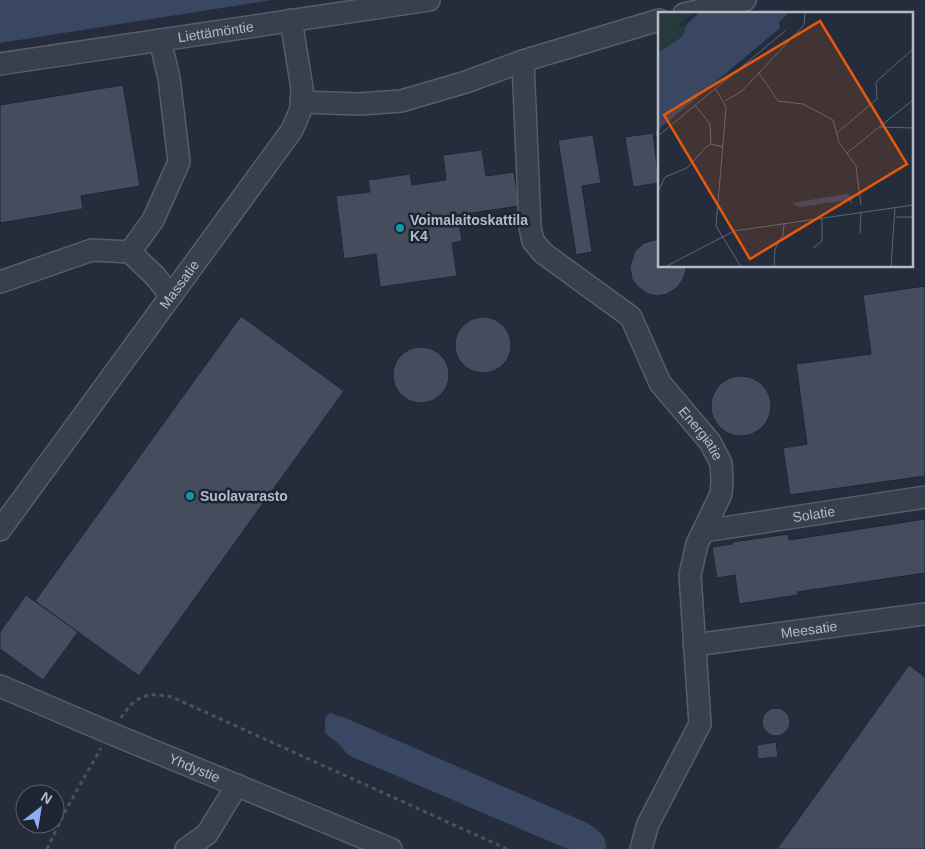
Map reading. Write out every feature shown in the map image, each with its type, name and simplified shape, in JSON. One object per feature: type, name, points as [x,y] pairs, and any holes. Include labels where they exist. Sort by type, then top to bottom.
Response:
[{"type":"lane","name":"Liettämöntie","points":[[0,64],[429,0]]},
{"type":"lane","points":[[693,12],[745,0]]},
{"type":"lane","name":"Massatie","points":[[0,530],[292,130],[301,109],[302,88],[291,20]]},
{"type":"lane","points":[[301,102],[360,104],[401,101],[466,82],[523,61],[658,20]]},
{"type":"lane","points":[[130,252],[153,220],[179,162],[169,78],[160,40]]},
{"type":"lane","name":"Energiatie","points":[[523,61],[530,227],[533,241],[543,253],[631,317],[660,383],[710,442],[721,463],[721,494],[697,544],[690,575],[700,724],[648,824],[641,849]]},
{"type":"lane","points":[[0,282],[92,250],[130,252],[155,276],[171,296]]},
{"type":"lane","name":"Solatie","points":[[704,531],[925,497]]},
{"type":"lane","name":"Meesatie","points":[[694,645],[925,614]]},
{"type":"lane","points":[[903,617],[925,631]]},
{"type":"lane","name":"Yhdystie","points":[[0,686],[391,849]]},
{"type":"lane","points":[[186,849],[207,834],[237,785]]},
{"type":"path","points":[[47,849],[67,808],[125,710],[133,702],[145,696],[158,694],[172,697],[507,849]]},
{"type":"water","points":[[0,0],[271,0],[0,43]]},
{"type":"water","points":[[330,713],[348,719],[585,822],[597,829],[603,836],[606,849],[569,849],[558,845],[348,755],[340,745],[325,733],[325,718]]},
{"type":"building","points":[[123,85],[140,186],[81,196],[83,209],[0,223],[0,105]]},
{"type":"building","points":[[655,130],[658,130],[658,150]]},
{"type":"building","points":[[653,133],[658,183],[633,187],[625,137]]},
{"type":"building","points":[[593,135],[601,183],[582,186],[592,252],[576,255],[558,140]]},
{"type":"building","name":"Voimalaitoskattila K4","points":[[482,150],[486,176],[514,172],[519,206],[458,215],[462,241],[452,243],[457,276],[380,287],[376,254],[344,259],[336,196],[370,192],[368,180],[410,174],[412,185],[446,180],[443,155]]},
{"type":"building","points":[[658,240],[658,268],[686,268],[683,279],[677,288],[667,294],[657,296],[648,294],[638,287],[632,279],[630,267],[635,251],[644,243]]},
{"type":"building","points":[[925,286],[925,476],[790,495],[783,448],[807,444],[796,364],[871,354],[863,295]]},
{"type":"building","name":"Suolavarasto","points":[[241,316],[344,391],[139,676],[35,601]]},
{"type":"building","points":[[483,317],[503,325],[511,345],[503,365],[483,373],[463,365],[455,345],[463,325]]},
{"type":"building","points":[[421,347],[441,355],[449,375],[441,395],[421,403],[401,395],[393,375],[401,355]]},
{"type":"building","points":[[735,376],[747,376],[763,384],[769,394],[771,406],[769,418],[763,428],[747,436],[735,436],[719,428],[711,412],[711,400],[719,384]]},
{"type":"building","points":[[925,519],[925,573],[797,592],[798,595],[739,604],[735,575],[717,578],[712,547],[732,544],[732,542],[788,534],[789,540]]},
{"type":"building","points":[[26,595],[78,632],[43,680],[0,649],[0,632]]},
{"type":"building","points":[[909,665],[925,677],[925,849],[777,849]]},
{"type":"building","points":[[776,708],[786,712],[790,722],[786,732],[776,736],[766,732],[762,722],[766,712]]},
{"type":"building","points":[[776,742],[778,757],[758,759],[757,745]]},
{"type":"place","name":"Voimalaitoskattila K4","points":[[400,228]]},
{"type":"place","name":"Suolavarasto","points":[[190,496]]}]
